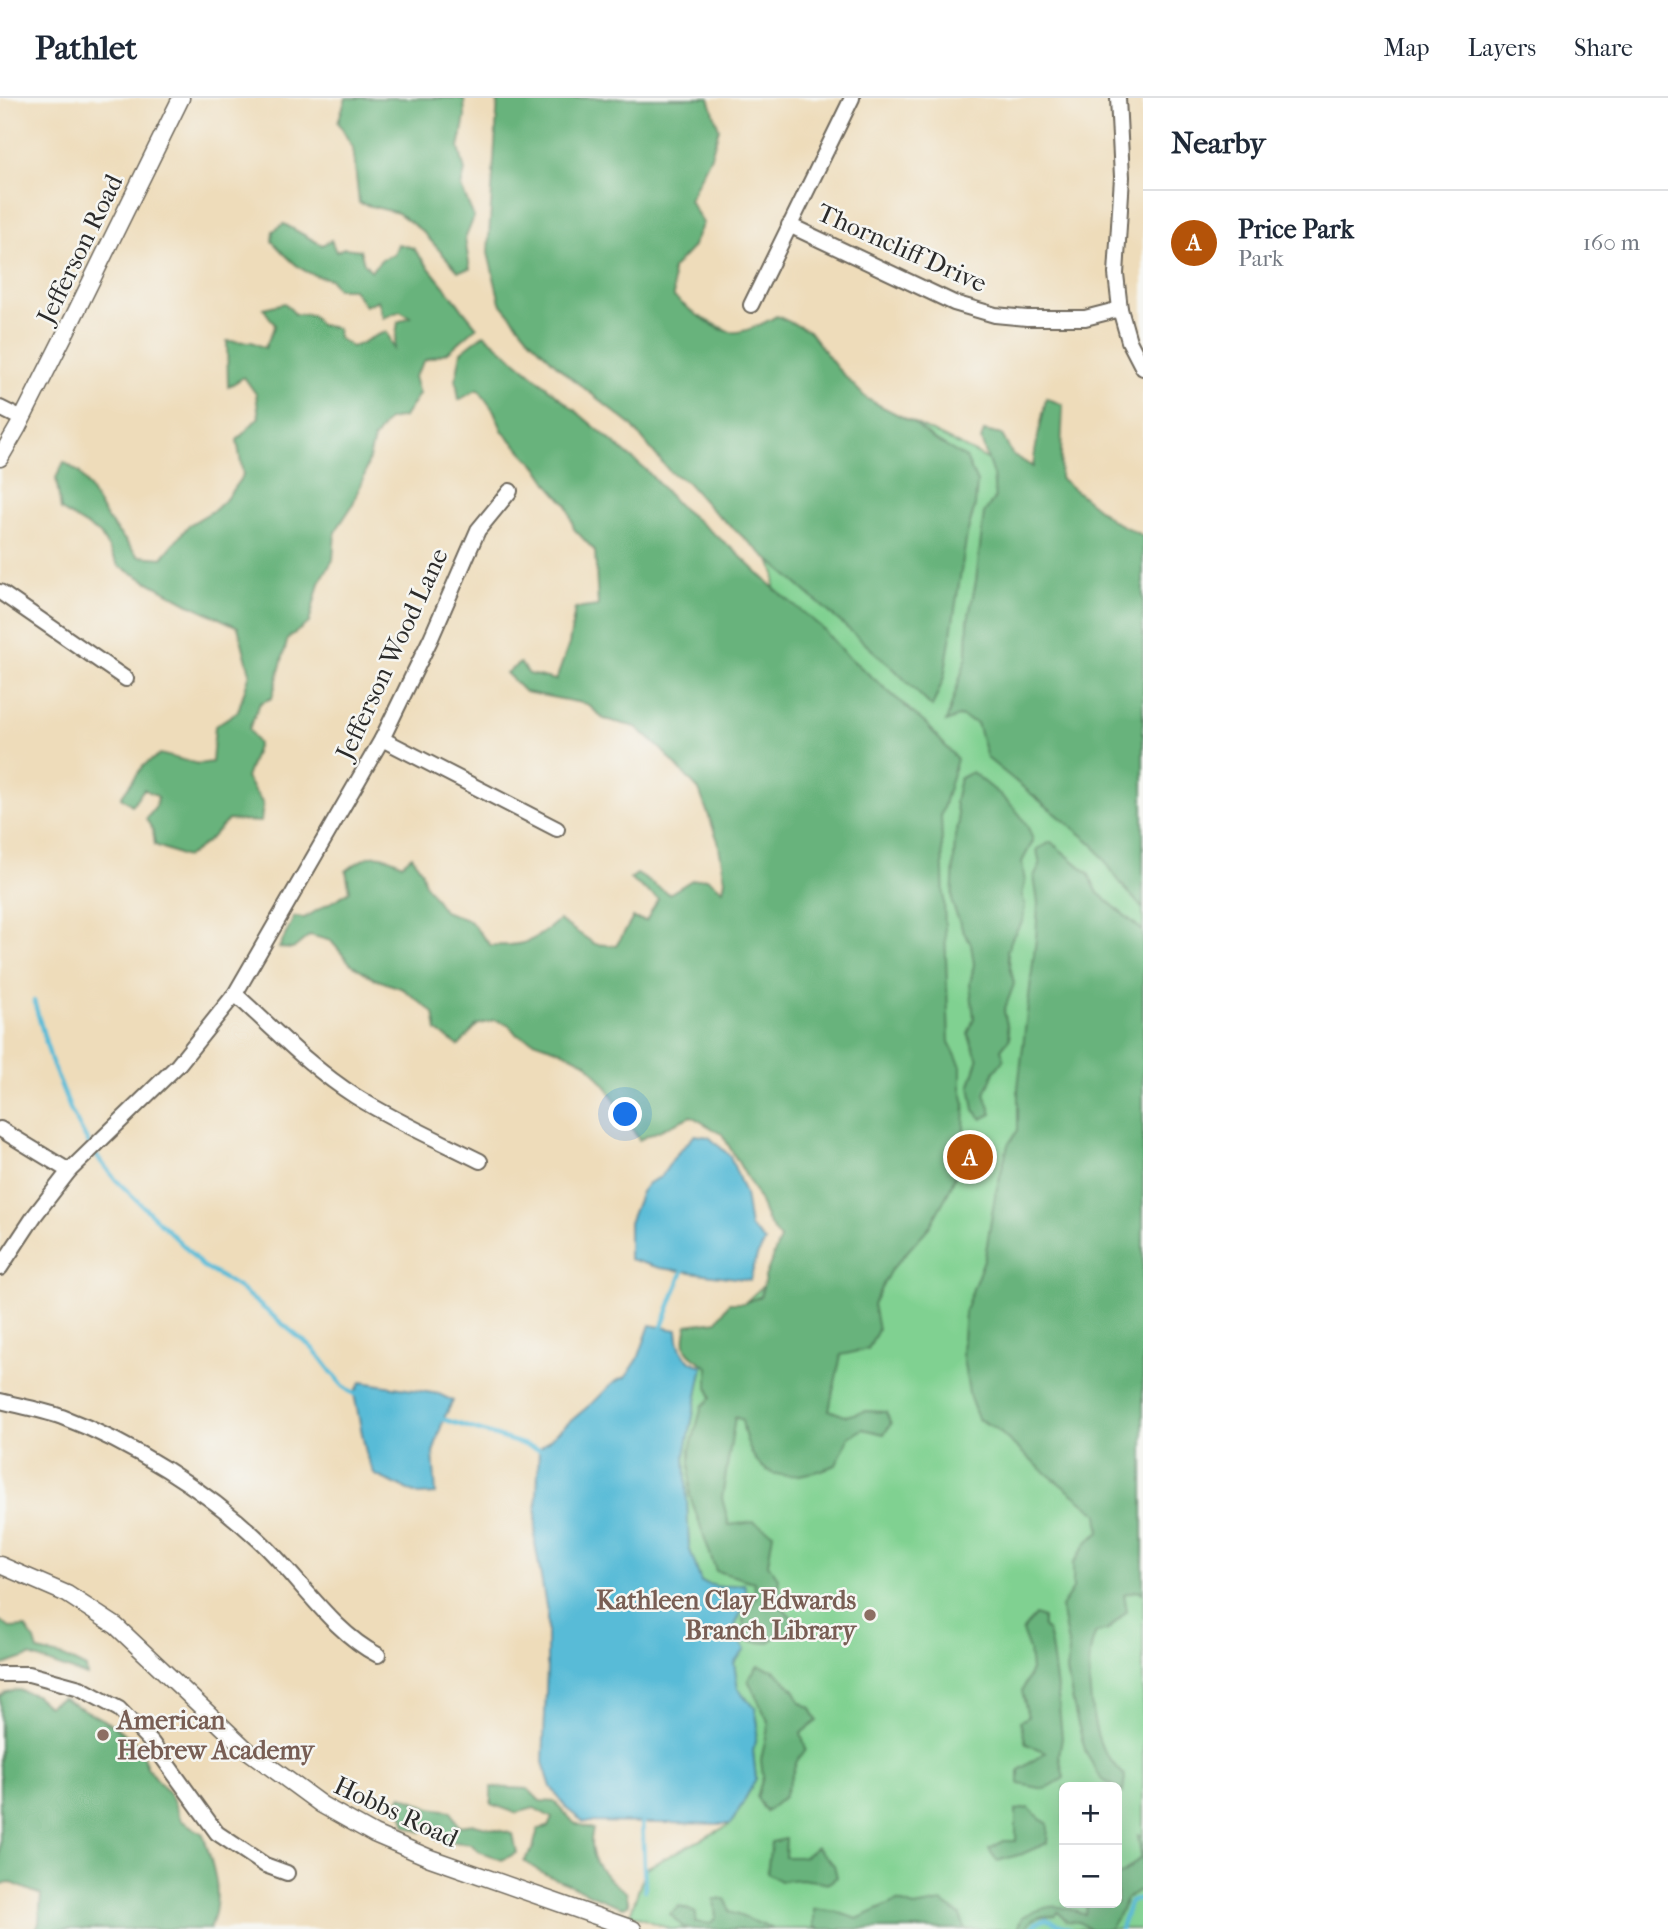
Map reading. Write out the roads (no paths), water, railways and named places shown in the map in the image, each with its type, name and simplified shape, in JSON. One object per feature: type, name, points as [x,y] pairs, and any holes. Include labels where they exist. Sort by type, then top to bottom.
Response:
[{"type":"street","name":"Jefferson Road","points":[[0,458],[22,419],[181,98]]},
{"type":"street","points":[[751,305],[852,98]]},
{"type":"street","points":[[1118,98],[1122,177],[1115,274],[1120,309],[1129,341],[1143,368]]},
{"type":"street","name":"Thorncliff Drive","points":[[789,225],[954,303],[995,314],[1027,318],[1085,318],[1120,309]]},
{"type":"street","points":[[0,408],[22,419]]},
{"type":"street","name":"Jefferson Wood Lane","points":[[235,994],[382,739],[431,638],[478,530],[510,491]]},
{"type":"street","points":[[0,592],[126,679]]},
{"type":"street","points":[[382,739],[557,829]]},
{"type":"street","points":[[0,1268],[35,1215],[69,1171],[178,1065],[235,994],[318,1069],[355,1095],[406,1125],[480,1161]]},
{"type":"street","points":[[0,1129],[69,1171]]},
{"type":"street","points":[[0,1401],[60,1416],[99,1433],[198,1491],[258,1540],[352,1640],[378,1655]]},
{"type":"street","name":"Hobbs Road","points":[[0,1566],[67,1594],[116,1626],[247,1749],[322,1805],[374,1834],[430,1858],[633,1929]]},
{"type":"street","points":[[0,1674],[29,1674],[80,1688],[119,1709],[152,1743],[217,1833],[265,1865],[287,1873]]},
{"type":"water","points":[[695,1135],[709,1137],[730,1156],[745,1194],[750,1227],[765,1242],[757,1256],[750,1280],[660,1268],[629,1259],[629,1223],[641,1192],[648,1183],[661,1177],[675,1156]]},
{"type":"water","points":[[650,1325],[677,1330],[683,1354],[703,1366],[685,1455],[689,1547],[701,1582],[719,1587],[744,1584],[748,1598],[733,1630],[745,1650],[734,1663],[738,1689],[755,1708],[758,1725],[753,1751],[756,1779],[731,1824],[584,1822],[567,1809],[551,1787],[543,1762],[547,1612],[535,1543],[539,1449],[611,1385],[626,1377],[638,1359]]},
{"type":"water","points":[[361,1382],[439,1394],[453,1401],[443,1420],[433,1453],[436,1494],[419,1495],[375,1475],[367,1458],[354,1394]]},
{"type":"waterway","points":[[34,1001],[51,1060],[71,1111],[92,1150],[113,1177],[202,1266],[238,1287],[310,1346],[337,1380],[352,1393],[360,1396]]},
{"type":"waterway","points":[[660,1332],[684,1268]]},
{"type":"waterway","points":[[439,1418],[544,1451]]},
{"type":"waterway","points":[[642,1818],[645,1890]]},
{"type":"waterway","points":[[1121,1929],[1129,1903],[1143,1897]]},
{"type":"waterway","points":[[1031,1929],[1036,1923],[1046,1919],[1070,1929]]},
{"type":"place","name":"Price Park","points":[[970,1157]]},
{"type":"place","name":"Kathleen Clay Edwards Branch Library","points":[[870,1615]]},
{"type":"place","name":"American Hebrew Academy","points":[[103,1735]]}]
